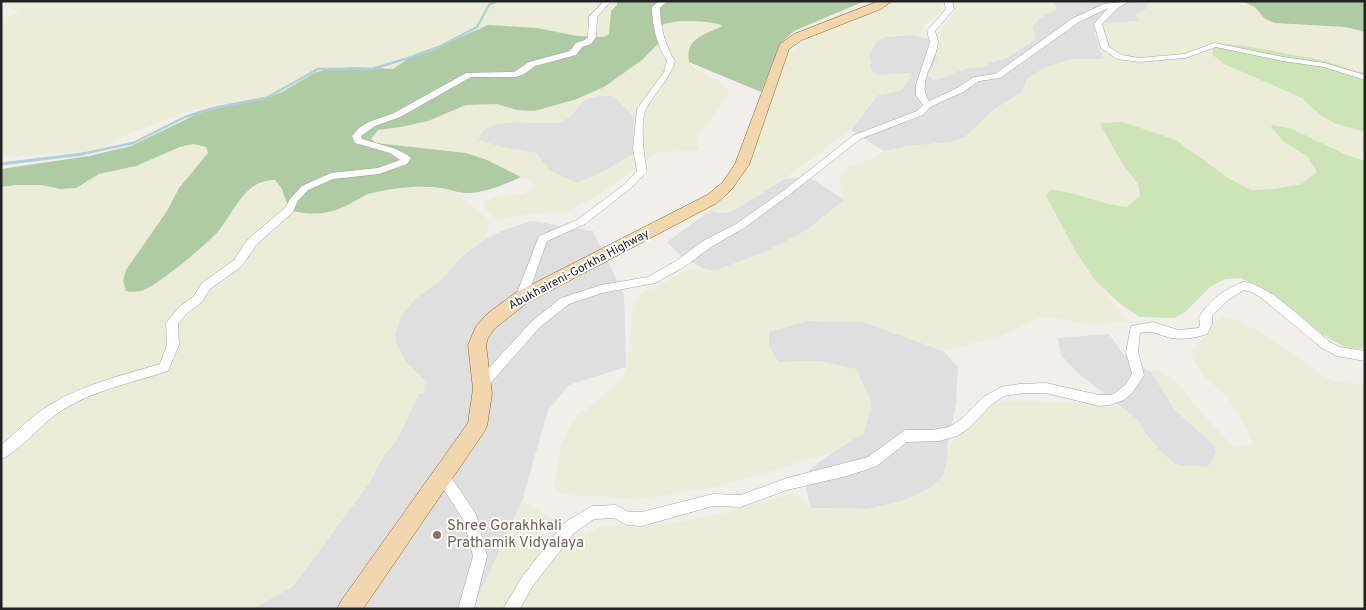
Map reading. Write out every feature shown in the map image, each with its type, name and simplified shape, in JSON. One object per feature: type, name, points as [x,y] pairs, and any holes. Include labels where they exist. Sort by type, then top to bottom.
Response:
[{"type":"main road","name":"Abukhaireni-Gorkha Highway","points":[[349,609],[477,426],[482,402],[482,384],[477,344],[484,329],[497,315],[521,298],[712,199],[727,186],[742,165],[784,47],[798,37],[877,7],[887,1]]},
{"type":"street","points":[[1,453],[45,414],[89,390],[164,368],[173,344],[172,324],[182,311],[198,299],[206,286],[238,264],[252,242],[289,210],[293,201],[305,188],[331,176],[380,171],[404,162],[406,158],[393,151],[358,141],[356,136],[362,130],[372,124],[397,115],[469,76],[479,74],[491,77],[518,74],[524,72],[528,66],[573,53],[579,45],[588,42],[592,37],[593,17],[608,1]]},
{"type":"street","points":[[521,298],[542,239],[581,222],[604,202],[628,186],[642,172],[638,148],[641,109],[668,72],[671,61],[666,55],[664,40],[656,17],[656,7],[664,1]]},
{"type":"street","points":[[927,105],[920,95],[920,85],[934,42],[931,31],[950,9],[948,1]]},
{"type":"street","points":[[482,384],[536,324],[565,301],[600,289],[651,280],[673,268],[786,193],[857,137],[920,113],[927,105],[960,90],[976,79],[997,76],[1076,20],[1107,6],[1114,6],[1127,1]]},
{"type":"street","points":[[1114,6],[1098,24],[1104,48],[1120,58],[1139,60],[1185,56],[1215,45],[1283,59],[1325,65],[1365,78]]},
{"type":"street","points":[[511,609],[527,582],[569,528],[592,512],[616,511],[627,518],[642,519],[713,500],[742,501],[787,484],[872,462],[905,436],[924,437],[957,430],[985,402],[1008,390],[1051,388],[1092,400],[1118,399],[1130,390],[1138,376],[1132,352],[1135,329],[1153,326],[1161,331],[1180,335],[1190,335],[1203,331],[1206,324],[1205,317],[1210,308],[1241,287],[1248,286],[1265,295],[1326,346],[1337,351],[1365,356]]},
{"type":"street","points":[[439,482],[446,481],[471,519],[480,556],[466,609]]},
{"type":"shaded area","points":[[1053,1],[1150,1],[1146,9],[1137,13],[1140,21],[1099,24],[1094,33],[1104,59],[1072,59],[1044,68],[1027,79],[1022,92],[995,109],[965,137],[950,142],[884,151],[851,130],[878,95],[910,78],[908,73],[885,76],[872,72],[869,56],[876,42],[884,37],[913,35],[939,42],[936,50],[937,60],[928,74],[943,78],[954,72],[983,67],[989,63],[1007,58],[1035,40],[1033,28],[1036,20],[1057,9]]},
{"type":"shaded area","points":[[599,96],[614,96],[634,117],[633,154],[605,171],[577,183],[550,171],[536,153],[501,147],[478,140],[484,129],[497,124],[516,122],[556,123],[569,118],[584,100]]},
{"type":"shaded area","points":[[805,177],[816,181],[844,200],[807,230],[765,252],[717,270],[707,270],[683,258],[667,242],[711,210],[717,213],[731,212],[784,179]]},
{"type":"shaded area","points":[[532,221],[593,231],[624,295],[626,367],[569,385],[548,410],[522,501],[473,609],[253,609],[293,586],[370,482],[382,458],[397,440],[425,381],[406,362],[396,343],[395,333],[402,314],[418,296],[439,282],[460,258],[485,239],[506,229]]},
{"type":"shaded area","points":[[807,321],[864,322],[943,351],[958,367],[956,404],[947,447],[948,455],[943,476],[930,488],[903,501],[868,509],[814,508],[811,510],[803,475],[833,452],[864,433],[819,361],[778,362],[769,346],[769,332]]},
{"type":"shaded area","points":[[1109,334],[1123,354],[1151,372],[1175,410],[1214,445],[1216,452],[1208,467],[1175,464],[1161,452],[1145,433],[1138,420],[1078,373],[1061,355],[1058,338]]},
{"type":"green space","points":[[4,1],[617,1],[609,34],[604,37],[577,36],[525,27],[447,43],[415,54],[393,69],[354,67],[328,69],[314,73],[282,92],[262,100],[214,104],[186,112],[126,135],[98,149],[81,152],[1,157],[1,18],[18,14],[17,10],[4,6]]},
{"type":"green space","points":[[617,1],[865,1],[794,31],[780,44],[761,92],[689,62],[690,48],[693,42],[722,25],[700,22],[672,22],[660,26],[658,44],[642,60],[604,87],[574,100],[534,111],[517,110],[497,104],[466,105],[428,121],[378,130],[371,139],[376,143],[466,153],[487,160],[521,177],[495,188],[474,193],[424,187],[372,193],[335,210],[315,214],[289,210],[282,189],[275,180],[265,181],[248,190],[220,229],[205,244],[158,282],[141,291],[126,291],[123,281],[126,270],[167,211],[179,188],[208,153],[206,147],[193,144],[180,147],[136,166],[99,174],[76,188],[60,189],[42,185],[1,187],[1,169],[89,156],[131,146],[199,113],[230,105],[262,100],[282,92],[314,73],[328,69],[354,67],[393,69],[415,54],[447,43],[488,25],[537,28],[577,36],[604,37],[609,34],[611,11],[617,5]]},
{"type":"green space","points":[[893,1],[942,1],[941,12],[924,25],[921,34],[884,37],[876,42],[869,56],[872,72],[877,75],[909,73],[910,78],[905,86],[900,91],[878,95],[851,130],[784,179],[731,212],[716,213],[711,210],[712,206],[733,190],[749,167],[771,100],[771,92],[788,55],[809,37]]},
{"type":"green space","points":[[953,1],[1053,1],[1057,9],[1039,18],[1033,28],[1035,40],[1007,58],[989,63],[983,67],[964,69],[933,81],[928,74],[937,60],[936,50],[940,33],[955,11]]},
{"type":"green space","points":[[1150,1],[1242,1],[1255,7],[1265,19],[1275,23],[1345,27],[1365,32],[1365,72],[1355,71],[1326,61],[1246,46],[1216,43],[1216,55],[1224,64],[1302,98],[1319,114],[1334,123],[1365,132],[1365,161],[1284,142],[1307,156],[1317,172],[1302,184],[1273,189],[1250,190],[1228,178],[1176,140],[1101,126],[1122,163],[1138,184],[1140,196],[1127,207],[1110,206],[1064,191],[1046,196],[1076,252],[1127,321],[1092,325],[1058,318],[1041,317],[1000,336],[943,351],[864,322],[807,321],[769,332],[769,346],[778,362],[819,361],[856,369],[872,403],[864,433],[833,452],[723,485],[634,500],[635,498],[569,495],[559,492],[554,485],[561,445],[573,420],[579,413],[583,409],[584,412],[621,379],[626,370],[633,305],[644,291],[652,289],[685,271],[717,270],[765,252],[807,230],[844,200],[839,177],[847,168],[876,157],[884,151],[950,142],[965,137],[995,109],[1022,92],[1027,79],[1044,68],[1072,59],[1104,59],[1094,33],[1099,24],[1139,21],[1135,14],[1146,9]]},
{"type":"green space","points":[[1242,1],[1365,1],[1365,32],[1345,27],[1275,23],[1265,19],[1255,7]]},
{"type":"green space","points":[[672,22],[722,25],[696,38],[689,62],[697,70],[728,88],[727,97],[698,136],[697,145],[700,150],[661,152],[656,154],[594,198],[565,212],[525,214],[497,221],[485,209],[484,202],[494,197],[524,194],[535,187],[531,181],[487,160],[378,144],[371,140],[377,130],[428,121],[466,105],[497,104],[517,110],[604,87],[618,76],[660,26]],"holes":[[[599,96],[614,96],[634,117],[633,154],[605,171],[577,183],[550,171],[536,153],[501,147],[478,140],[484,129],[497,124],[516,122],[556,123],[569,118],[584,100]]]},
{"type":"green space","points":[[1215,43],[1246,46],[1326,61],[1355,71],[1365,72],[1365,132],[1334,123],[1319,114],[1302,98],[1224,64],[1212,54]]},
{"type":"green space","points":[[1123,122],[1176,140],[1228,178],[1251,190],[1273,189],[1302,184],[1317,172],[1307,156],[1284,142],[1271,127],[1273,125],[1292,129],[1346,155],[1365,161],[1365,346],[1361,349],[1348,348],[1333,341],[1296,317],[1268,292],[1241,278],[1225,279],[1210,287],[1185,312],[1175,318],[1140,317],[1119,303],[1095,280],[1076,252],[1046,196],[1050,190],[1060,191],[1107,204],[1127,207],[1140,196],[1138,184],[1122,163],[1101,126],[1102,123]]},
{"type":"green space","points":[[193,144],[206,147],[208,153],[179,188],[167,211],[239,200],[254,187],[275,180],[282,189],[289,210],[295,212],[302,213],[379,192],[417,187],[449,189],[485,215],[489,223],[485,239],[460,258],[439,282],[418,296],[402,314],[395,333],[396,343],[406,362],[425,381],[424,393],[419,394],[397,440],[382,458],[370,482],[293,586],[253,609],[1,609],[1,187],[42,185],[69,189],[99,174],[136,166],[180,147]]},
{"type":"green space","points":[[1220,316],[1232,318],[1262,333],[1325,377],[1341,383],[1361,384],[1365,378],[1365,609],[473,609],[522,501],[585,535],[603,525],[634,526],[689,521],[792,494],[800,496],[811,510],[813,508],[868,509],[903,501],[930,488],[943,476],[948,455],[947,447],[962,430],[993,404],[1009,401],[1097,404],[1122,407],[1138,420],[1145,433],[1161,452],[1175,464],[1208,467],[1216,453],[1214,445],[1175,410],[1151,372],[1154,369],[1159,370],[1176,381],[1199,410],[1232,445],[1248,447],[1253,444],[1248,431],[1227,396],[1204,377],[1193,358],[1192,351]]},
{"type":"waterway","points":[[80,154],[133,143],[185,117],[213,108],[266,98],[318,69],[372,69],[418,55],[439,47],[477,27],[489,5],[497,1]]},
{"type":"waterway","points":[[1,164],[80,154]]},
{"type":"place","name":"Shree Gorakhkali Prathamik Vidyalaya","points":[[437,535]]}]
